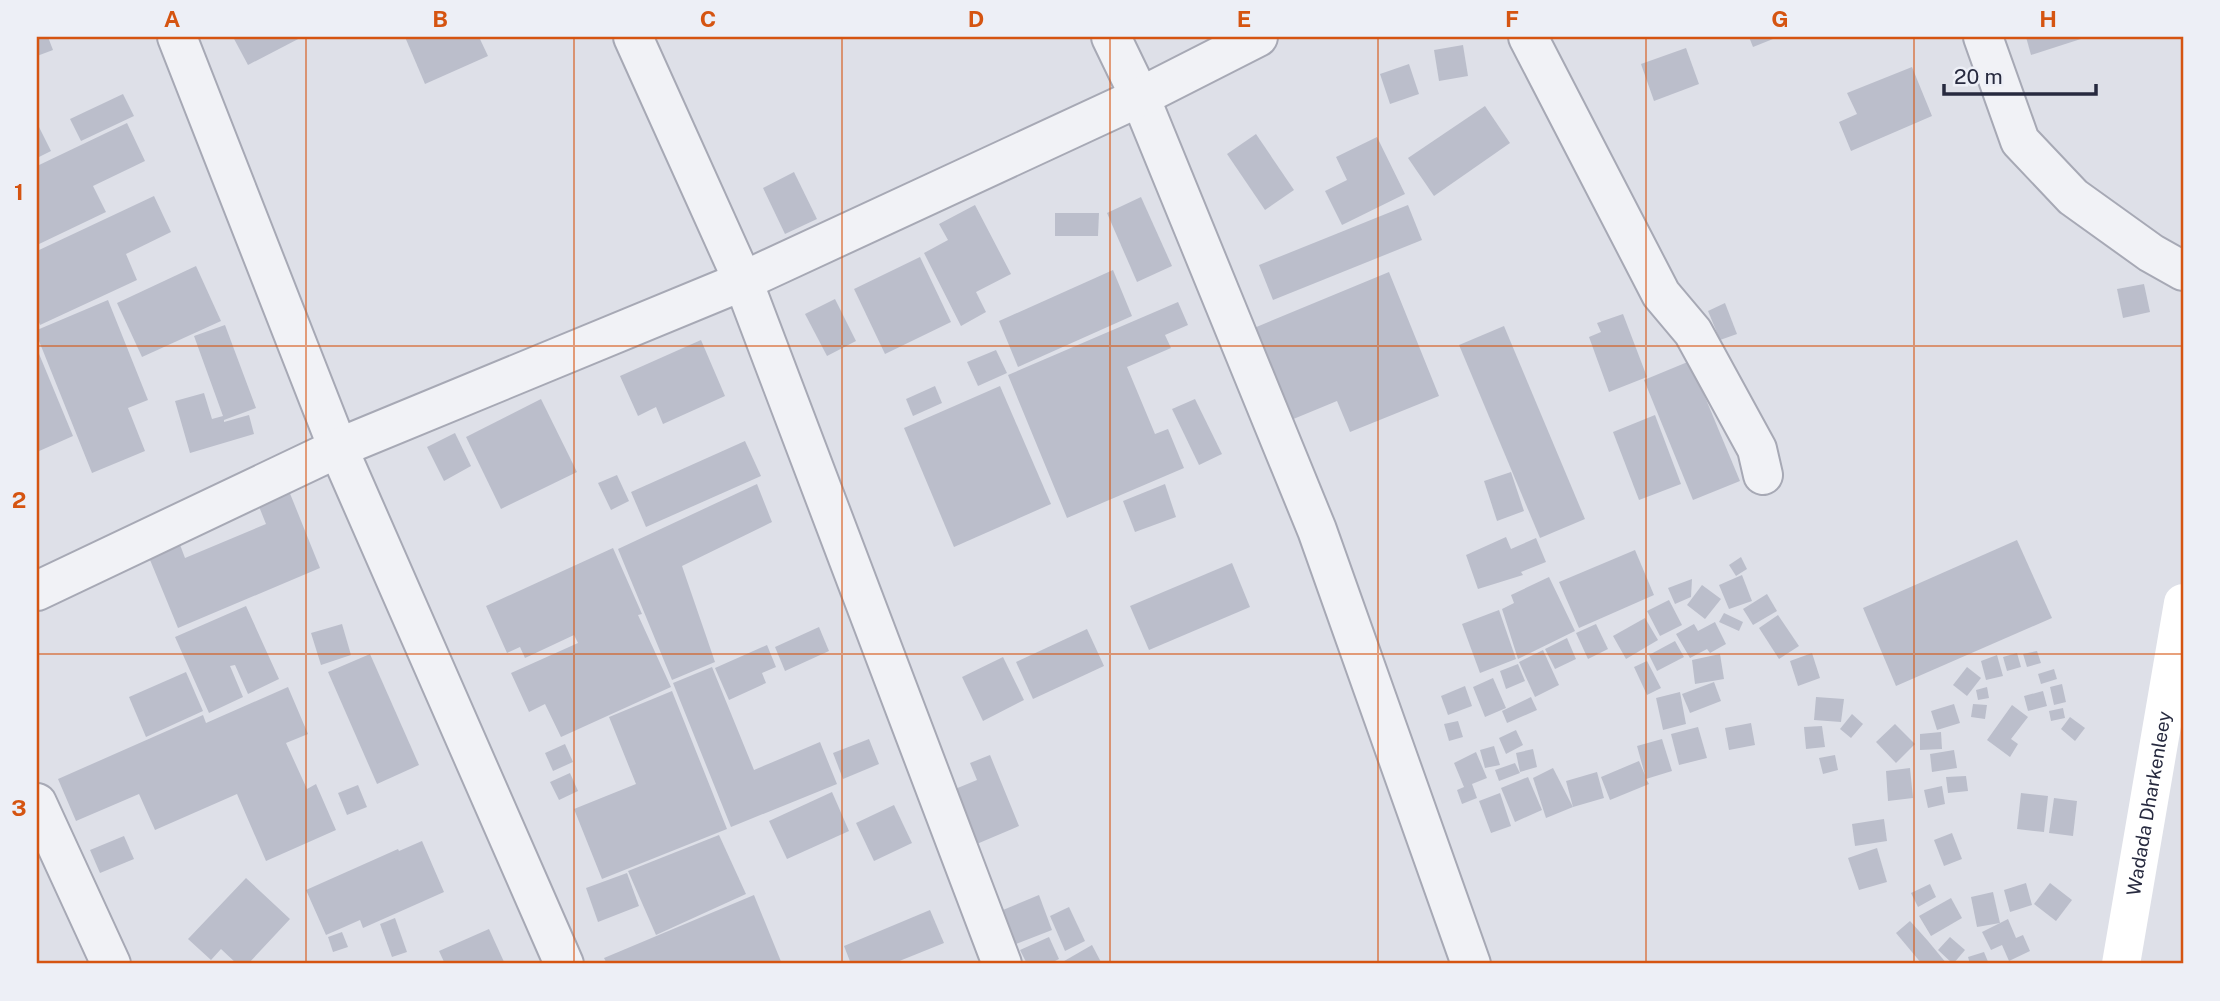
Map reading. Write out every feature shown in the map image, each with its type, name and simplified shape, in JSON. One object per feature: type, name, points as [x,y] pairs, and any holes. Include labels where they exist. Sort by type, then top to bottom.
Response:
[{"type":"main road","name":"Wadada Dharkenleey","points":[[2121,964],[2175,695],[2183,603]]},
{"type":"street","points":[[177,37],[338,448],[564,964]]},
{"type":"street","points":[[633,37],[743,281],[1002,964]]},
{"type":"street","points":[[1111,37],[1140,97],[1317,530],[1471,964]]},
{"type":"street","points":[[37,591],[338,448],[743,281],[1140,97],[1258,37]]},
{"type":"street","points":[[1528,37],[1661,293],[1693,332],[1757,449],[1763,475]]},
{"type":"street","points":[[1983,37],[2020,141],[2073,197],[2151,253],[2183,271]]},
{"type":"street","points":[[37,803],[111,964]]},
{"type":"building","points":[[37,37],[48,37],[53,50],[37,56]]},
{"type":"building","points":[[233,37],[302,37],[248,65]]},
{"type":"building","points":[[405,37],[479,37],[488,56],[425,84]]},
{"type":"building","points":[[1749,37],[1778,37],[1753,47]]},
{"type":"building","points":[[2026,37],[2087,37],[2031,55]]},
{"type":"building","points":[[1463,45],[1468,76],[1439,81],[1434,50]]},
{"type":"building","points":[[1686,48],[1699,84],[1654,101],[1641,64]]},
{"type":"building","points":[[1409,64],[1419,94],[1390,104],[1380,74]]},
{"type":"building","points":[[1912,67],[1932,116],[1851,151],[1839,122],[1857,114],[1847,93]]},
{"type":"building","points":[[123,94],[134,116],[81,141],[70,119]]},
{"type":"building","points":[[1485,106],[1510,143],[1434,196],[1408,158]]},
{"type":"building","points":[[37,123],[51,151],[37,158]]},
{"type":"building","points":[[127,123],[145,161],[93,186],[106,212],[37,245],[37,166]]},
{"type":"building","points":[[1256,134],[1294,190],[1265,210],[1227,154]]},
{"type":"building","points":[[1377,137],[1405,194],[1342,225],[1325,191],[1347,180],[1336,157]]},
{"type":"building","points":[[794,172],[817,219],[785,234],[763,188]]},
{"type":"building","points":[[154,196],[171,232],[126,254],[137,280],[40,325],[37,317],[37,251]]},
{"type":"building","points":[[1141,197],[1172,266],[1137,282],[1107,213]]},
{"type":"building","points":[[975,205],[1011,274],[976,292],[986,312],[961,326],[924,253],[948,240],[939,224]]},
{"type":"building","points":[[1408,205],[1422,240],[1273,300],[1259,265]]},
{"type":"building","points":[[1055,213],[1099,213],[1098,236],[1055,236]]},
{"type":"building","points":[[920,257],[951,322],[885,354],[854,289]]},
{"type":"building","points":[[196,266],[221,321],[142,357],[117,303]]},
{"type":"building","points":[[1113,270],[1132,316],[1018,367],[999,321]]},
{"type":"building","points":[[1389,272],[1439,396],[1350,432],[1337,401],[1291,420],[1254,328]]},
{"type":"building","points":[[2144,284],[2150,312],[2123,318],[2117,289]]},
{"type":"building","points":[[835,299],[856,341],[827,356],[805,314]]},
{"type":"building","points":[[108,300],[148,400],[128,408],[145,451],[92,473],[37,336],[37,330]]},
{"type":"building","points":[[1178,302],[1188,325],[1165,335],[1171,348],[1127,367],[1155,434],[1168,429],[1184,468],[1067,518],[1008,375]]},
{"type":"building","points":[[1725,303],[1737,334],[1720,340],[1708,311]]},
{"type":"building","points":[[1623,314],[1647,377],[1609,392],[1589,337],[1601,332],[1597,323]]},
{"type":"building","points":[[225,325],[256,408],[224,422],[249,415],[254,434],[190,453],[175,401],[204,393],[212,419],[223,416],[194,336]]},
{"type":"building","points":[[1504,326],[1585,519],[1540,538],[1459,345]]},
{"type":"building","points":[[701,340],[725,396],[663,424],[656,407],[638,416],[620,376]]},
{"type":"building","points":[[37,349],[73,436],[37,452]]},
{"type":"building","points":[[996,350],[1007,373],[978,386],[967,362]]},
{"type":"building","points":[[1690,361],[1740,481],[1693,500],[1644,380]]},
{"type":"building","points":[[935,386],[942,403],[913,416],[906,399]]},
{"type":"building","points":[[1000,386],[1051,504],[954,547],[904,428]]},
{"type":"building","points":[[541,399],[577,472],[501,509],[466,437]]},
{"type":"building","points":[[1195,399],[1222,454],[1199,465],[1172,409]]},
{"type":"building","points":[[1655,415],[1681,484],[1639,500],[1613,432]]},
{"type":"building","points":[[455,433],[471,466],[444,481],[427,447]]},
{"type":"building","points":[[745,441],[761,476],[646,527],[631,492]]},
{"type":"building","points":[[1511,472],[1524,511],[1497,521],[1484,481]]},
{"type":"building","points":[[617,475],[629,501],[611,510],[598,483]]},
{"type":"building","points":[[757,484],[772,522],[682,566],[715,662],[672,680],[618,549]]},
{"type":"building","points":[[1165,484],[1176,517],[1135,532],[1123,501]]},
{"type":"building","points":[[289,491],[320,568],[178,628],[148,555],[179,542],[185,558],[266,524],[258,504]]},
{"type":"building","points":[[1506,537],[1511,549],[1536,538],[1546,562],[1521,572],[1523,575],[1478,589],[1466,555]]},
{"type":"building","points":[[2017,540],[2052,618],[1896,686],[1863,608]]},
{"type":"building","points":[[613,548],[642,614],[638,615],[671,687],[561,737],[545,704],[529,712],[511,673],[578,643],[574,635],[525,658],[520,647],[507,653],[486,606]]},
{"type":"building","points":[[1635,550],[1654,595],[1579,628],[1559,582]]},
{"type":"building","points":[[1741,557],[1747,569],[1736,576],[1729,565]]},
{"type":"building","points":[[1232,563],[1250,607],[1149,650],[1130,606]]},
{"type":"building","points":[[1742,575],[1752,601],[1729,609],[1719,585]]},
{"type":"building","points":[[1549,577],[1575,631],[1518,659],[1502,609],[1514,603],[1511,595]]},
{"type":"building","points":[[1692,579],[1691,597],[1675,604],[1668,588]]},
{"type":"building","points":[[1702,585],[1721,599],[1705,619],[1687,605]]},
{"type":"building","points":[[1767,594],[1777,611],[1753,625],[1743,609]]},
{"type":"building","points":[[1669,600],[1682,625],[1660,636],[1647,611]]},
{"type":"building","points":[[246,606],[279,679],[248,694],[235,665],[230,666],[243,697],[209,713],[175,637]]},
{"type":"building","points":[[1499,610],[1516,659],[1480,673],[1462,624]]},
{"type":"building","points":[[1724,613],[1743,622],[1739,631],[1719,622]]},
{"type":"building","points":[[1778,615],[1799,646],[1779,659],[1759,628]]},
{"type":"building","points":[[1645,618],[1658,640],[1626,659],[1613,636]]},
{"type":"building","points":[[1715,622],[1726,644],[1710,653],[1707,649],[1690,658],[1676,634],[1694,624],[1698,631]]},
{"type":"building","points":[[342,624],[351,655],[321,665],[311,633]]},
{"type":"building","points":[[1596,624],[1608,649],[1588,659],[1576,633]]},
{"type":"building","points":[[819,627],[829,651],[785,671],[775,647]]},
{"type":"building","points":[[1087,629],[1104,666],[1033,699],[1016,662]]},
{"type":"building","points":[[1567,638],[1576,659],[1555,669],[1545,649]]},
{"type":"building","points":[[1675,641],[1684,657],[1657,671],[1649,655]]},
{"type":"building","points":[[767,645],[776,667],[762,673],[766,683],[729,700],[715,668]]},
{"type":"building","points":[[1543,650],[1559,685],[1535,697],[1519,662]]},
{"type":"building","points":[[2037,651],[2041,663],[2027,667],[2023,654]]},
{"type":"building","points":[[1812,653],[1820,678],[1798,686],[1790,661]]},
{"type":"building","points":[[2017,653],[2021,667],[2007,671],[2003,657]]},
{"type":"building","points":[[370,654],[419,765],[377,784],[328,672]]},
{"type":"building","points":[[1720,654],[1724,679],[1695,684],[1692,660]]},
{"type":"building","points":[[1997,655],[2003,676],[1986,680],[1981,661]]},
{"type":"building","points":[[1003,657],[1024,700],[983,721],[962,677]]},
{"type":"building","points":[[1647,661],[1661,688],[1647,695],[1634,667]]},
{"type":"building","points":[[1518,664],[1525,681],[1506,689],[1500,671]]},
{"type":"building","points":[[712,667],[754,770],[820,742],[837,784],[731,827],[673,683]]},
{"type":"building","points":[[1967,667],[1981,678],[1967,696],[1953,685]]},
{"type":"building","points":[[2054,669],[2057,679],[2041,684],[2038,674]]},
{"type":"building","points":[[186,672],[203,711],[146,737],[129,697]]},
{"type":"building","points":[[1493,678],[1506,708],[1485,717],[1473,687]]},
{"type":"building","points":[[1714,682],[1721,701],[1690,713],[1682,694]]},
{"type":"building","points":[[2062,684],[2066,702],[2054,705],[2050,687]]},
{"type":"building","points":[[1465,686],[1472,706],[1448,715],[1441,696]]},
{"type":"building","points":[[288,687],[308,734],[286,743],[307,789],[316,784],[336,830],[266,861],[237,794],[155,830],[139,794],[76,821],[58,779],[203,715],[206,723]]},
{"type":"building","points":[[1987,687],[1989,698],[1978,700],[1976,690]]},
{"type":"building","points":[[672,691],[727,829],[602,879],[574,809],[636,784],[609,717]]},
{"type":"building","points":[[2043,691],[2047,706],[2028,711],[2024,696]]},
{"type":"building","points":[[1680,692],[1686,724],[1663,730],[1656,698]]},
{"type":"building","points":[[1531,697],[1537,710],[1507,723],[1502,711]]},
{"type":"building","points":[[1816,697],[1844,699],[1841,722],[1814,720]]},
{"type":"building","points":[[1954,704],[1960,723],[1937,730],[1931,711]]},
{"type":"building","points":[[1973,704],[1987,705],[1985,719],[1971,717]]},
{"type":"building","points":[[2012,705],[2028,717],[2011,739],[2018,744],[2010,757],[1987,740]]},
{"type":"building","points":[[2063,708],[2065,718],[2051,721],[2049,711]]},
{"type":"building","points":[[1852,714],[1863,724],[1851,738],[1840,729]]},
{"type":"building","points":[[2070,717],[2085,728],[2075,741],[2061,729]]},
{"type":"building","points":[[1458,721],[1463,737],[1449,741],[1444,724]]},
{"type":"building","points":[[1751,723],[1755,745],[1729,750],[1725,728]]},
{"type":"building","points":[[1895,724],[1915,744],[1896,763],[1876,742]]},
{"type":"building","points":[[1822,726],[1825,747],[1806,749],[1804,727]]},
{"type":"building","points":[[1698,727],[1707,758],[1679,765],[1671,734]]},
{"type":"building","points":[[1516,730],[1523,745],[1506,754],[1499,738]]},
{"type":"building","points":[[1941,732],[1942,749],[1920,750],[1920,734]]},
{"type":"building","points":[[869,739],[879,764],[843,779],[833,753]]},
{"type":"building","points":[[1662,739],[1672,771],[1646,779],[1649,784],[1610,800],[1601,777],[1639,761],[1645,775],[1637,746]]},
{"type":"building","points":[[565,744],[573,762],[553,771],[545,753]]},
{"type":"building","points":[[1494,746],[1500,765],[1485,768],[1480,750]]},
{"type":"building","points":[[1533,749],[1537,767],[1520,772],[1516,753]]},
{"type":"building","points":[[1954,750],[1957,768],[1932,772],[1930,754]]},
{"type":"building","points":[[1476,752],[1487,778],[1472,784],[1477,798],[1462,804],[1457,790],[1464,787],[1454,763]]},
{"type":"building","points":[[990,755],[1019,826],[965,849],[943,794],[977,780],[970,763]]},
{"type":"building","points":[[1835,755],[1838,770],[1823,774],[1819,758]]},
{"type":"building","points":[[1515,763],[1520,773],[1499,781],[1495,770]]},
{"type":"building","points":[[1553,768],[1573,807],[1546,818],[1533,778]]},
{"type":"building","points":[[1910,768],[1913,798],[1888,801],[1886,771]]},
{"type":"building","points":[[1597,772],[1604,798],[1573,807],[1566,781]]},
{"type":"building","points":[[570,773],[578,791],[559,800],[550,782]]},
{"type":"building","points":[[1966,776],[1968,791],[1948,793],[1946,777]]},
{"type":"building","points":[[1528,777],[1542,810],[1515,822],[1501,788]]},
{"type":"building","points":[[358,785],[367,807],[347,815],[338,793]]},
{"type":"building","points":[[1942,786],[1945,804],[1928,808],[1924,790]]},
{"type":"building","points":[[832,792],[849,831],[787,859],[769,821]]},
{"type":"building","points":[[1500,793],[1511,826],[1491,833],[1479,801]]},
{"type":"building","points":[[2021,793],[2048,796],[2044,832],[2017,829]]},
{"type":"building","points":[[2054,798],[2077,801],[2073,836],[2049,833]]},
{"type":"building","points":[[894,805],[912,843],[874,861],[856,823]]},
{"type":"building","points":[[1884,819],[1887,841],[1855,846],[1852,824]]},
{"type":"building","points":[[1952,833],[1962,859],[1944,866],[1934,840]]},
{"type":"building","points":[[719,835],[746,894],[656,935],[628,871]]},
{"type":"building","points":[[124,836],[134,859],[100,873],[90,850]]},
{"type":"building","points":[[422,841],[444,892],[363,928],[360,920],[326,935],[306,890]]},
{"type":"building","points":[[1877,848],[1887,882],[1859,890],[1848,858]]},
{"type":"building","points":[[627,873],[639,906],[598,922],[586,888]]},
{"type":"building","points":[[246,878],[290,919],[248,964],[237,964],[221,949],[211,960],[188,939]]},
{"type":"building","points":[[2026,883],[2032,905],[2010,912],[2004,890]]},
{"type":"building","points":[[2050,883],[2072,900],[2056,921],[2034,904]]},
{"type":"building","points":[[1930,884],[1936,897],[1918,907],[1911,893]]},
{"type":"building","points":[[1993,892],[2000,923],[1977,927],[1971,897]]},
{"type":"building","points":[[754,895],[782,964],[607,964],[604,958]]},
{"type":"building","points":[[1039,895],[1052,930],[1016,944],[1003,910]]},
{"type":"building","points":[[1951,898],[1962,918],[1931,936],[1919,916]]},
{"type":"building","points":[[1069,907],[1085,941],[1065,951],[1050,916]]},
{"type":"building","points":[[930,910],[944,943],[892,964],[851,964],[844,946]]},
{"type":"building","points":[[395,918],[407,952],[392,957],[380,924]]},
{"type":"building","points":[[2008,919],[2016,938],[2023,935],[2030,951],[2009,961],[2002,945],[1991,950],[1982,932]]},
{"type":"building","points":[[1910,921],[1947,964],[1922,964],[1896,933]]},
{"type":"building","points":[[489,929],[505,964],[445,964],[439,951]]},
{"type":"building","points":[[342,932],[348,947],[333,952],[328,937]]},
{"type":"building","points":[[1049,937],[1059,959],[1049,964],[1027,964],[1020,950]]},
{"type":"building","points":[[1950,937],[1965,950],[1953,964],[1938,950]]},
{"type":"building","points":[[1092,945],[1102,964],[1059,964]]},
{"type":"building","points":[[1984,952],[1989,964],[1970,964],[1968,957]]}]
